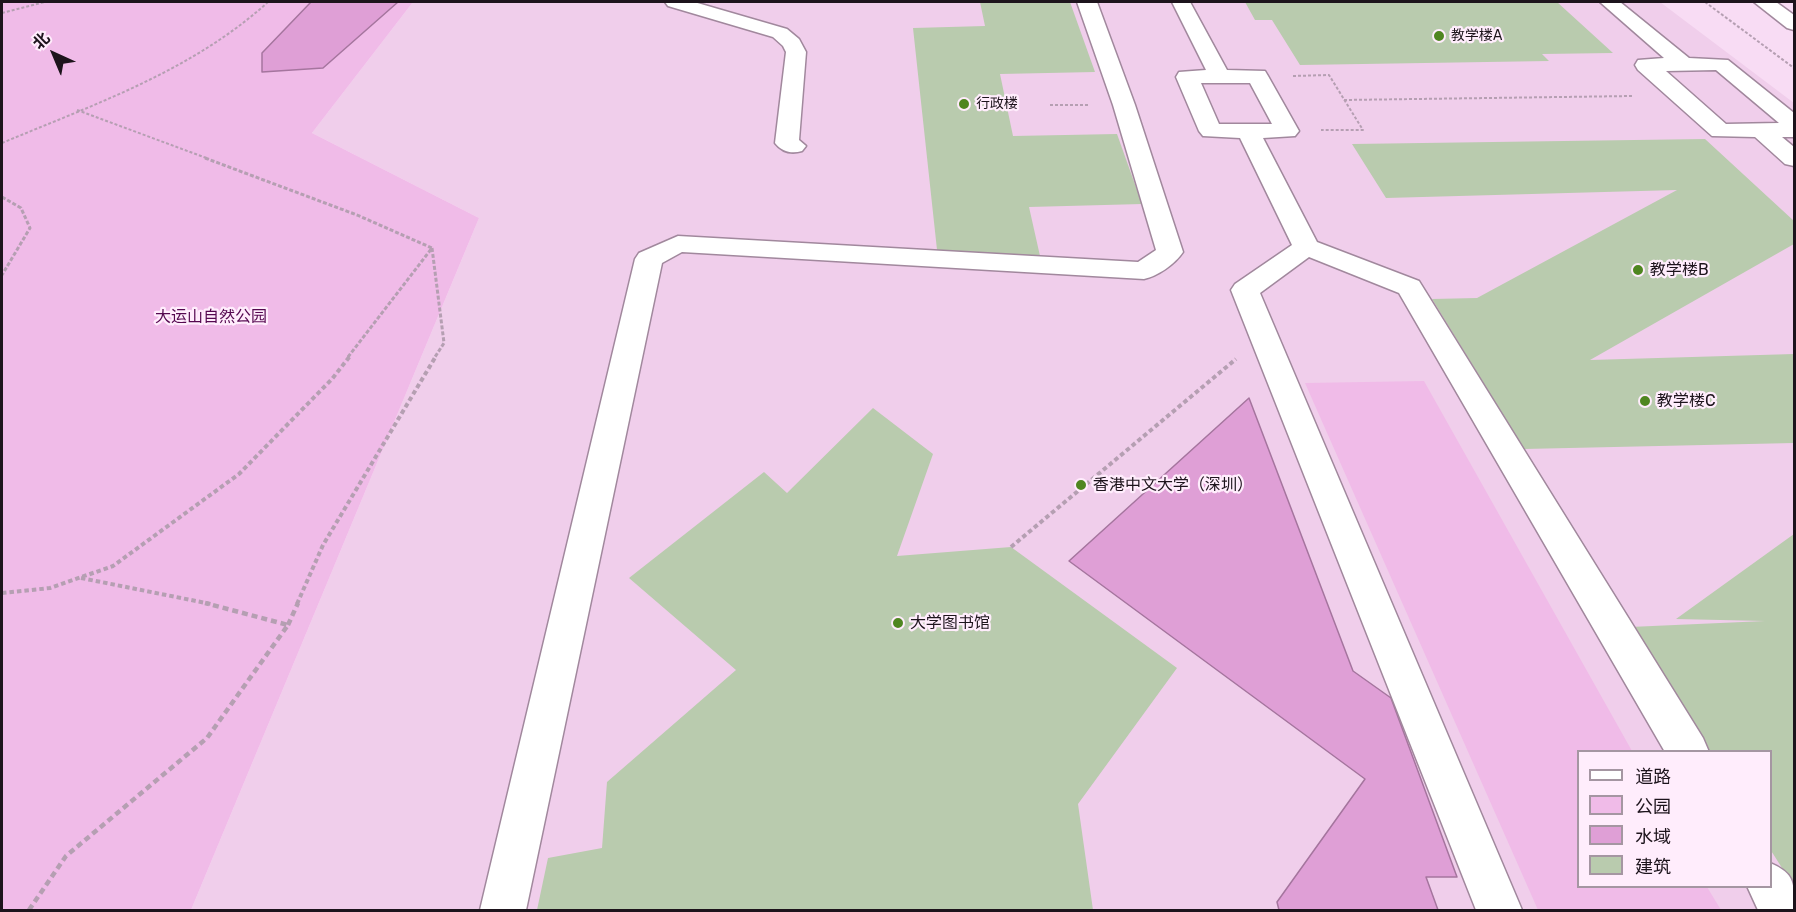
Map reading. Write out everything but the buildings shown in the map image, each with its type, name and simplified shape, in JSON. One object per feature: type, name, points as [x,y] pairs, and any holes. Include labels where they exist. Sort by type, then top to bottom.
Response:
[{"type":"street","points":[[675,2],[780,33],[792,43],[796,52],[787,143],[794,146]]},
{"type":"street","points":[[503,910],[649,259],[678,244],[1143,271],[1170,252],[1124,105],[1087,2]]},
{"type":"street","points":[[1181,2],[1220,77]]},
{"type":"street","points":[[1609,2],[1683,64]]},
{"type":"street","points":[[1764,2],[1794,24]]},
{"type":"street","points":[[1794,124],[1721,64],[1646,64],[1720,131],[1794,130]]},
{"type":"street","points":[[1257,76],[1287,131],[1211,131],[1187,77],[1220,77],[1257,76]]},
{"type":"street","points":[[1761,130],[1794,159]]},
{"type":"street","points":[[1248,131],[1306,247],[1409,286],[1687,750]]},
{"type":"street","points":[[1306,247],[1245,290],[1499,910]]},
{"type":"street","points":[[1771,888],[1784,910]]},
{"type":"path","points":[[2,13],[45,2]]},
{"type":"path","points":[[2,143],[179,67],[254,17],[268,2]]},
{"type":"path","points":[[1705,2],[1794,68]]},
{"type":"path","points":[[1257,76],[1329,75],[1363,130],[1287,131]]},
{"type":"path","points":[[1344,100],[1681,96]]},
{"type":"path","points":[[77,110],[357,215],[432,248]]},
{"type":"path","points":[[2,197],[21,208],[30,228],[2,275]]},
{"type":"path","points":[[2,593],[50,588],[113,566],[239,474],[332,378],[432,248]]},
{"type":"path","points":[[29,910],[66,856],[207,738],[288,625],[323,545],[444,343],[432,248]]},
{"type":"path","points":[[1011,547],[1264,335]]},
{"type":"path","points":[[81,578],[205,603],[288,625]]},
{"type":"shaded area","name":"香港中文大学（深圳）","points":[[413,2],[1660,2],[1794,103],[1794,910],[191,910],[479,218],[312,133]]},
{"type":"green space","name":"大运山自然公园","points":[[2,2],[413,2],[312,133],[479,218],[191,910],[2,910]]},
{"type":"green space","points":[[1424,381],[1631,750],[1577,750],[1577,888],[1708,888],[1721,910],[1538,910],[1305,383]]},
{"type":"water","points":[[311,2],[398,2],[323,68],[262,72],[262,53]]},
{"type":"water","points":[[1249,398],[1353,671],[1391,698],[1457,877],[1426,877],[1438,910],[1279,910],[1277,902],[1365,779],[1069,561]]},
{"type":"place","name":"教学楼A","points":[[1439,36]]},
{"type":"place","name":"行政楼","points":[[964,104]]},
{"type":"place","name":"教学楼B","points":[[1638,270]]},
{"type":"place","name":"教学楼C","points":[[1645,401]]},
{"type":"place","name":"香港中文大学（深圳）","points":[[1081,485]]},
{"type":"place","name":"大学图书馆","points":[[898,623]]}]
